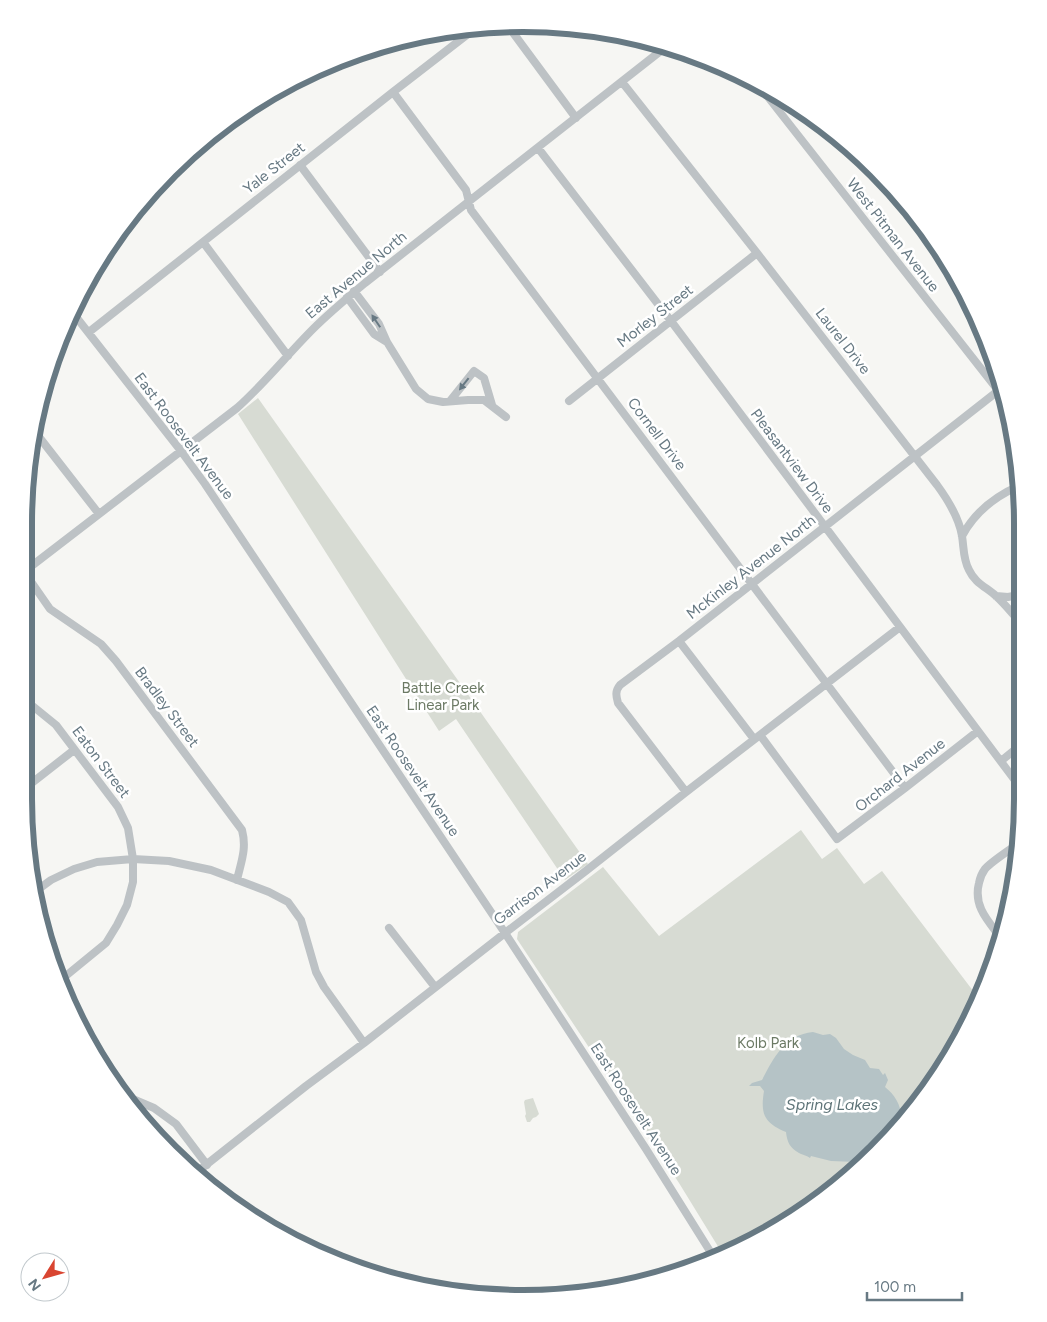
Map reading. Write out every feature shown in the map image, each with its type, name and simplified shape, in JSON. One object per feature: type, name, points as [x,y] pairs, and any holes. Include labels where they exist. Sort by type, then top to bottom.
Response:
[{"type":"street","points":[[513,33],[576,118]]},
{"type":"street","name":"Yale Street","points":[[89,332],[465,36]]},
{"type":"street","name":"East Avenue North","points":[[32,566],[246,399],[313,329],[354,291],[660,52]]},
{"type":"street","name":"Laurel Drive","points":[[622,82],[916,456],[948,500],[957,518],[962,536],[963,551],[973,578],[996,596],[1014,615]]},
{"type":"street","name":"Cornell Drive","points":[[393,92],[466,190],[471,210],[905,788]]},
{"type":"street","name":"West Pitman Avenue","points":[[769,98],[992,378]]},
{"type":"street","name":"Pleasantview Drive","points":[[538,148],[671,321],[1014,779]]},
{"type":"street","points":[[300,165],[380,272]]},
{"type":"street","points":[[203,242],[288,356]]},
{"type":"street","name":"Morley Street","points":[[569,401],[757,253]]},
{"type":"street","points":[[354,291],[379,324],[387,342],[416,390],[428,399],[443,402],[484,400],[506,417]]},
{"type":"street","points":[[347,298],[374,334],[387,342]]},
{"type":"street","name":"East Roosevelt Avenue","points":[[78,318],[205,484],[505,933],[711,1252]]},
{"type":"street","points":[[450,402],[474,371],[484,378],[492,405]]},
{"type":"street","name":"McKinley Avenue North","points":[[686,792],[618,703],[617,690],[620,686],[997,392]]},
{"type":"street","points":[[40,439],[99,514]]},
{"type":"street","points":[[962,536],[969,524],[982,510],[1013,490]]},
{"type":"street","name":"Bradley Street","points":[[32,583],[50,609],[101,644],[116,661],[242,830],[245,841],[244,852],[236,880]]},
{"type":"street","points":[[996,596],[1014,596]]},
{"type":"street","name":"Garrison Avenue","points":[[201,1169],[900,627]]},
{"type":"street","points":[[679,641],[757,737]]},
{"type":"street","name":"Eaton Street","points":[[32,706],[56,725],[118,807],[128,828],[133,859],[133,882],[127,905],[118,925],[106,942],[66,976]]},
{"type":"street","name":"Orchard Avenue","points":[[757,737],[837,839],[978,731]]},
{"type":"street","points":[[32,783],[74,750]]},
{"type":"street","points":[[1001,761],[1014,750]]},
{"type":"street","points":[[996,931],[980,908],[978,888],[981,877],[986,869],[1011,849]]},
{"type":"street","points":[[41,888],[74,869],[97,862],[133,859],[187,864],[211,870],[269,892],[288,902],[301,920],[316,972],[324,988],[364,1042]]},
{"type":"street","points":[[389,928],[435,986]]},
{"type":"street","points":[[141,1105],[154,1108],[176,1124],[207,1165]]},
{"type":"green space","name":"Battle Creek Linear Park","points":[[258,398],[588,864],[565,880],[456,719],[439,731],[238,414]]},
{"type":"green space","name":"Kolb Park","points":[[801,830],[822,859],[837,848],[864,884],[882,871],[974,992],[949,1044],[932,1071],[893,1122],[871,1146],[847,1168],[796,1207],[769,1224],[719,1248],[679,1183],[517,939],[518,932],[603,867],[659,936]]},
{"type":"green space","points":[[533,1098],[539,1114],[530,1122],[527,1122],[524,1102]]},
{"type":"water","name":"Spring Lakes","points":[[813,1032],[823,1035],[830,1034],[836,1038],[844,1049],[865,1060],[870,1068],[879,1069],[883,1075],[885,1073],[888,1080],[885,1087],[895,1097],[899,1106],[900,1113],[893,1122],[854,1162],[831,1161],[811,1156],[810,1158],[793,1149],[787,1139],[786,1132],[773,1125],[766,1117],[763,1106],[764,1091],[760,1086],[749,1086],[762,1080],[782,1048],[788,1042],[803,1034]]}]
